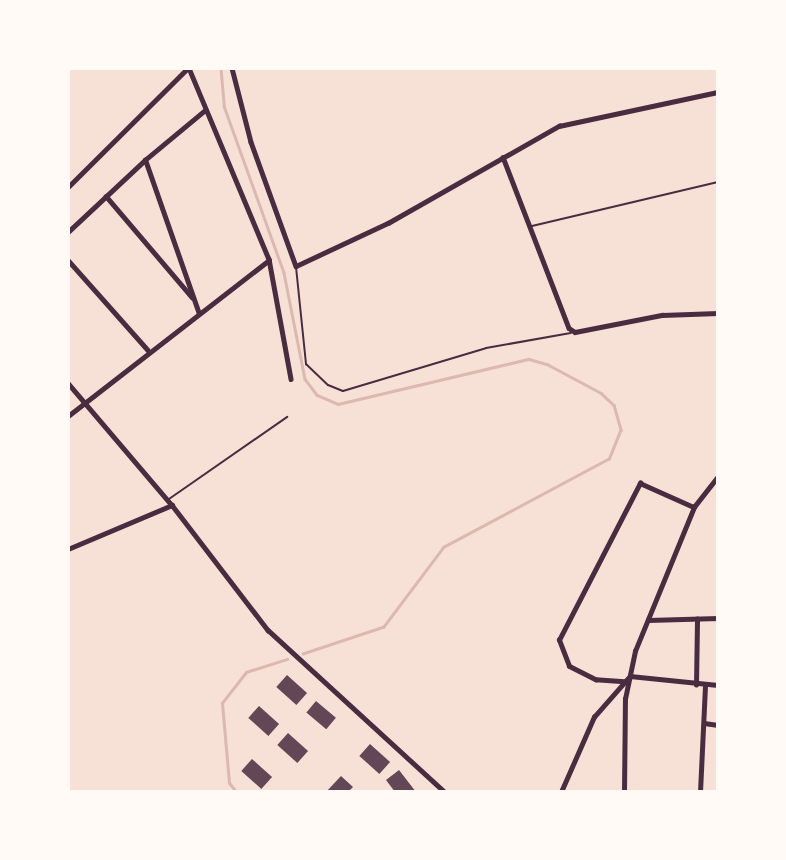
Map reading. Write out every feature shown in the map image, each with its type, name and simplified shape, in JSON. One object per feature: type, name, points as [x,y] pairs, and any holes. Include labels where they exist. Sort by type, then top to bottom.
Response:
[{"type":"street","points":[[68,187],[188,68],[269,259],[290,379]]},
{"type":"street","points":[[232,68],[251,142],[296,266],[388,223],[559,126],[718,92]]},
{"type":"street","points":[[68,232],[145,160],[204,111]]},
{"type":"street","points":[[503,157],[569,328],[575,332],[662,315],[718,313]]},
{"type":"street","points":[[145,160],[199,314]]},
{"type":"street","points":[[106,196],[194,298]]},
{"type":"street","points":[[68,416],[148,350],[260,272],[269,259]]},
{"type":"street","points":[[68,260],[148,350]]},
{"type":"street","points":[[68,383],[168,500],[268,630],[444,792]]},
{"type":"street","points":[[624,792],[627,680],[694,507],[718,476]]},
{"type":"street","points":[[694,507],[640,483],[559,640],[569,666],[596,680],[718,685]]},
{"type":"street","points":[[68,549],[172,505]]},
{"type":"street","points":[[648,620],[718,618]]},
{"type":"street","points":[[696,685],[697,619]]},
{"type":"street","points":[[561,792],[594,717],[627,680]]},
{"type":"street","points":[[700,792],[705,686]]},
{"type":"street","points":[[704,723],[718,725]]},
{"type":"lane","points":[[530,227],[718,182]]},
{"type":"lane","points":[[296,266],[306,364],[328,385],[343,391],[486,348],[575,332]]},
{"type":"lane","points":[[168,500],[287,417]]},
{"type":"building","points":[[287,675],[307,693],[296,705],[276,687]]},
{"type":"building","points":[[316,701],[336,718],[326,729],[306,712]]},
{"type":"building","points":[[259,706],[279,724],[268,736],[248,718]]},
{"type":"building","points":[[288,733],[308,751],[297,763],[277,745]]},
{"type":"building","points":[[370,744],[390,762],[379,774],[359,756]]},
{"type":"building","points":[[252,759],[272,777],[261,789],[241,771]]},
{"type":"building","points":[[399,770],[416,792],[395,792],[386,780]]},
{"type":"building","points":[[341,776],[353,787],[348,792],[326,792]]},
{"type":"waterway","points":[[221,68],[224,106],[284,273],[305,379],[317,395],[338,404],[529,359],[547,364],[601,393],[614,405],[621,430],[609,459],[444,547],[384,627],[303,654]]},
{"type":"waterway","points":[[236,792],[229,783],[222,703],[246,672],[287,659]]}]
